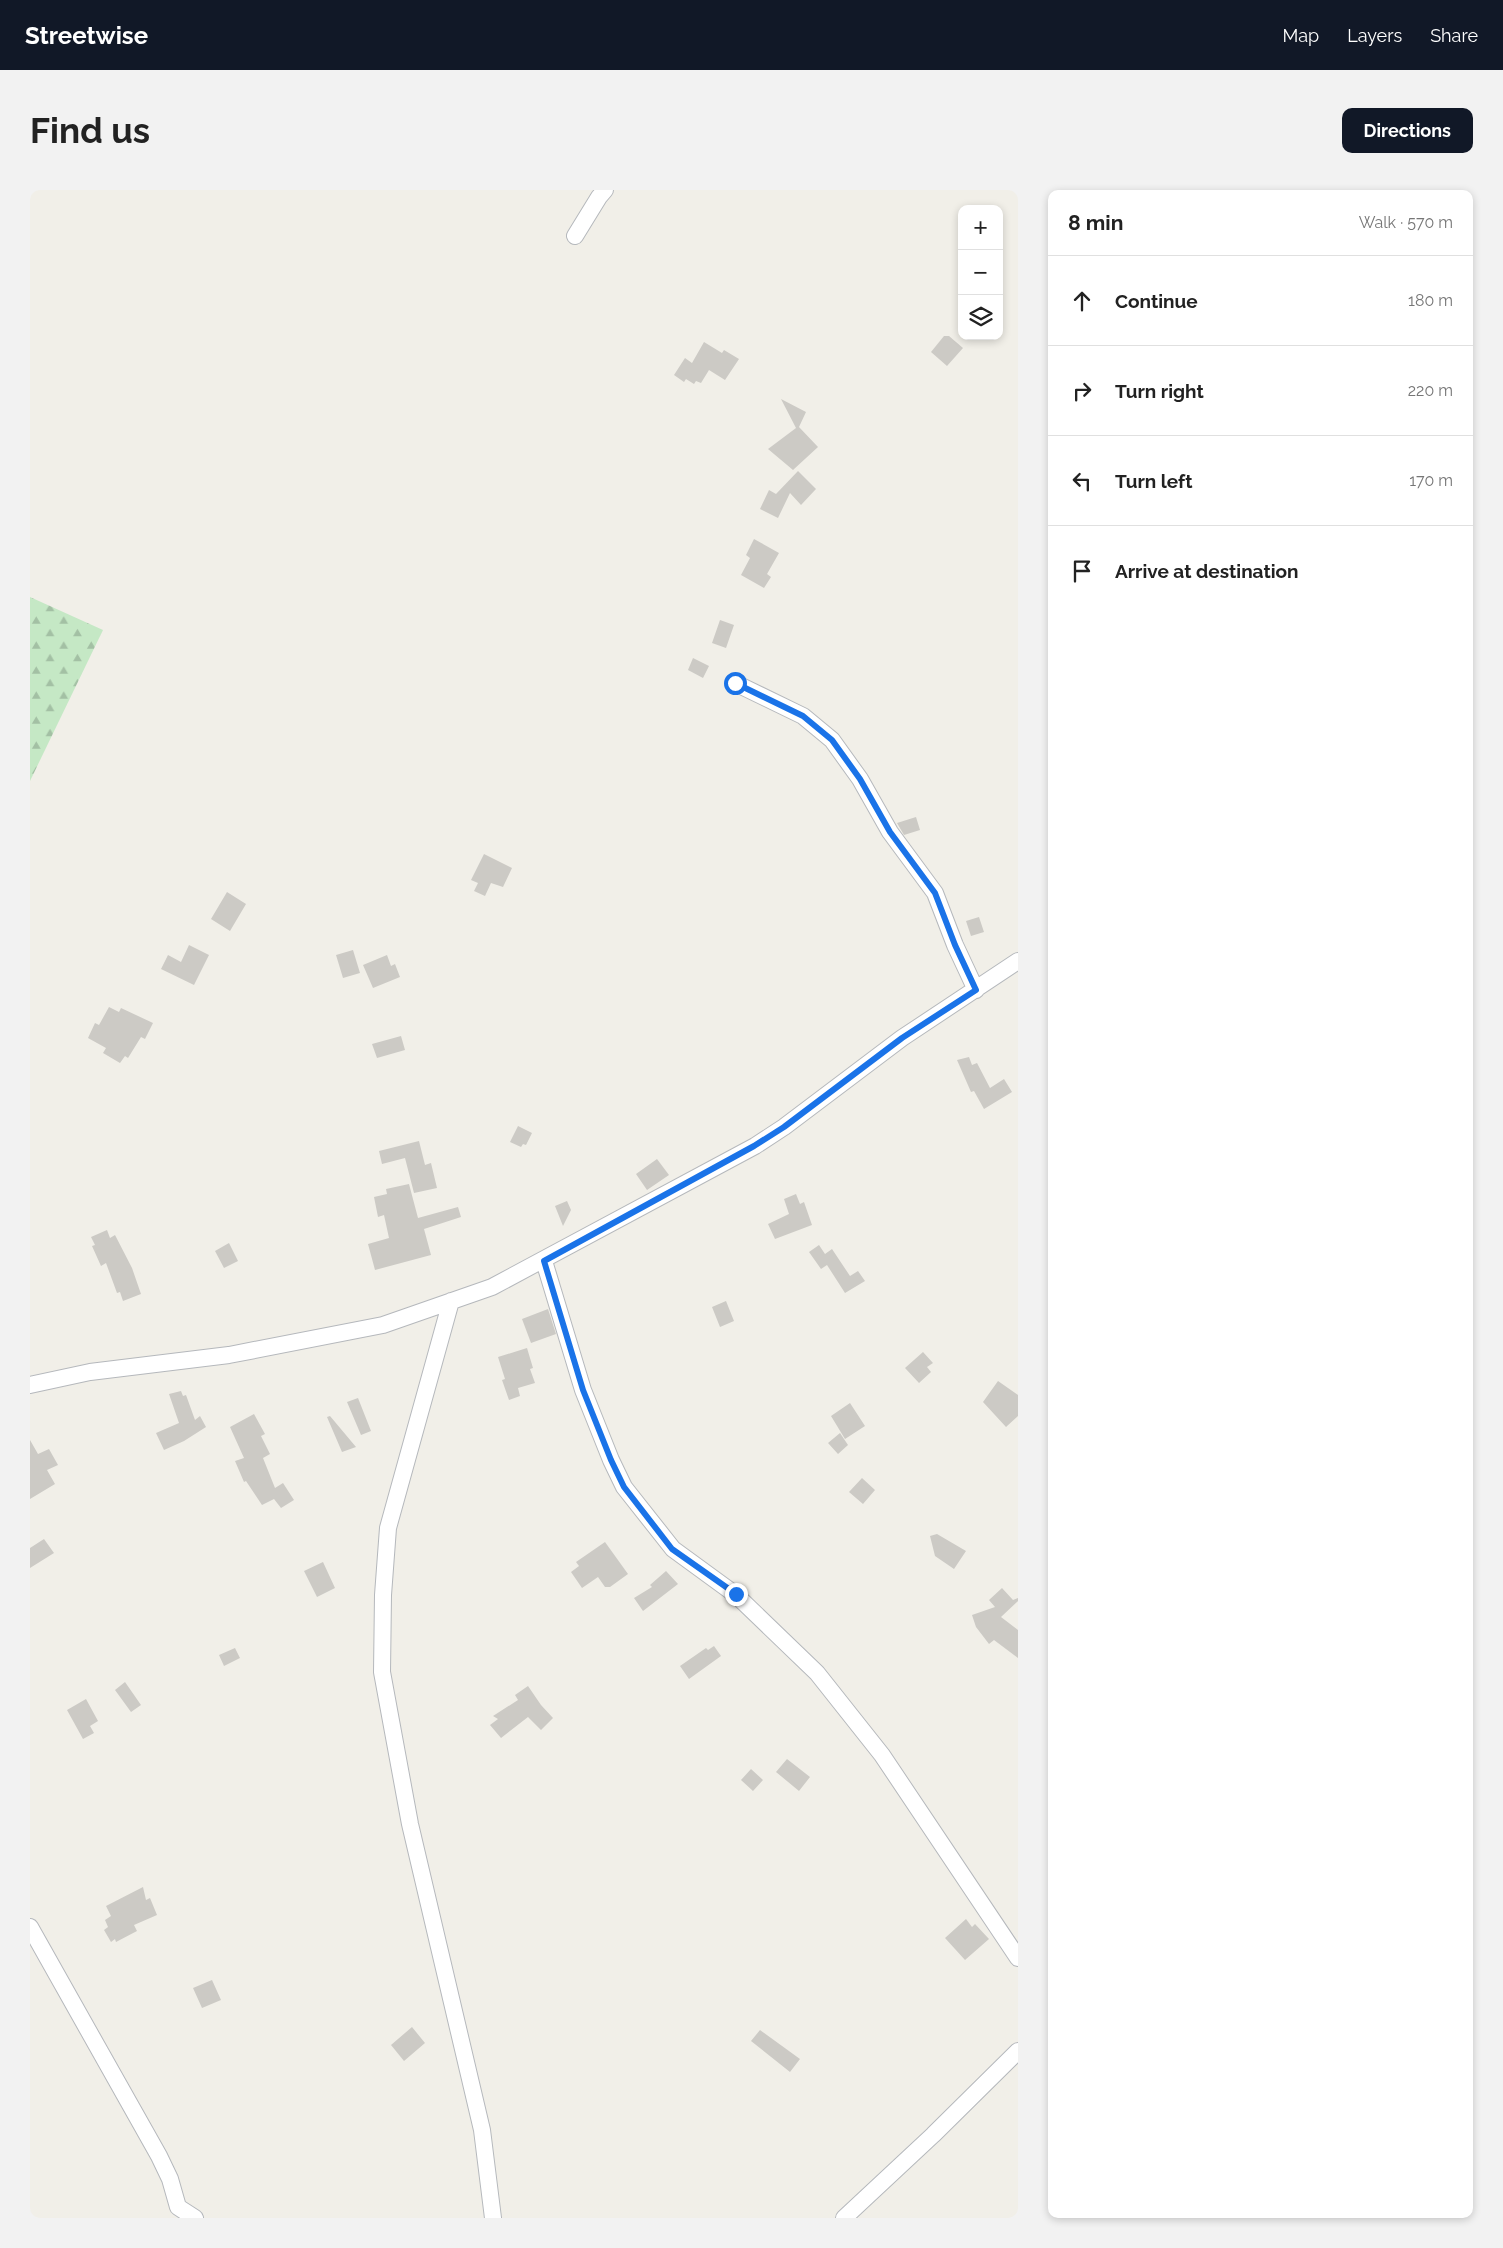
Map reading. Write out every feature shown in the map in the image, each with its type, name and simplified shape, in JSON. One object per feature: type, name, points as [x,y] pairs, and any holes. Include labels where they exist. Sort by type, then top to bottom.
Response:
[{"type":"street","points":[[575,236],[599,196],[605,190]]},
{"type":"street","points":[[735,683],[803,716],[832,740],[860,779],[890,832],[935,893],[955,945],[976,990]]},
{"type":"street","points":[[30,1385],[90,1372],[229,1355],[383,1325],[492,1287],[544,1261],[754,1146],[784,1127],[902,1038],[1018,961]]},
{"type":"street","points":[[544,1261],[583,1390],[624,1487],[672,1549],[736,1594],[817,1673],[882,1755],[1018,1958]]},
{"type":"street","points":[[451,1301],[388,1528],[383,1595],[382,1672],[410,1824],[482,2130],[493,2218]]},
{"type":"street","points":[[30,1927],[159,2156],[170,2179],[177,2212],[195,2218]]},
{"type":"street","points":[[844,2218],[934,2135],[1018,2051]]},
{"type":"green space","points":[[30,597],[103,630],[30,781]]},
{"type":"building","points":[[944,336],[949,336],[963,348],[947,366],[931,352]]},
{"type":"building","points":[[704,342],[722,353],[724,350],[739,359],[725,380],[709,370],[701,383],[696,381],[694,384],[686,379],[684,382],[674,375],[685,358],[692,363]]},
{"type":"building","points":[[781,399],[806,412],[799,427],[818,447],[793,470],[768,449],[796,428]]},
{"type":"building","points":[[798,471],[816,489],[801,505],[790,493],[778,518],[760,509],[769,490],[776,494]]},
{"type":"building","points":[[754,539],[779,553],[767,574],[771,577],[764,588],[741,575],[750,558],[746,555]]},
{"type":"building","points":[[720,620],[734,625],[726,648],[712,643]]},
{"type":"building","points":[[693,658],[709,666],[703,678],[688,670]]},
{"type":"building","points":[[916,817],[920,830],[904,835],[897,823]]},
{"type":"building","points":[[484,854],[512,868],[503,887],[491,883],[485,896],[474,891],[478,883],[471,880]]},
{"type":"building","points":[[227,892],[246,904],[230,931],[211,919]]},
{"type":"building","points":[[979,917],[984,932],[971,936],[966,921]]},
{"type":"building","points":[[189,945],[209,955],[194,985],[161,969],[168,955],[181,962]]},
{"type":"building","points":[[353,950],[360,973],[343,978],[336,955]]},
{"type":"building","points":[[387,955],[391,966],[395,964],[400,977],[373,988],[363,965]]},
{"type":"building","points":[[109,1007],[119,1012],[121,1008],[153,1023],[145,1039],[141,1037],[128,1058],[125,1056],[120,1063],[103,1053],[106,1048],[88,1038],[95,1023],[99,1025]]},
{"type":"building","points":[[401,1036],[405,1050],[377,1058],[372,1044]]},
{"type":"building","points":[[969,1057],[972,1065],[977,1063],[990,1088],[1004,1079],[1012,1092],[984,1109],[974,1091],[971,1092],[957,1060]]},
{"type":"building","points":[[518,1126],[532,1133],[526,1145],[523,1144],[521,1147],[510,1142]]},
{"type":"building","points":[[419,1141],[425,1165],[431,1163],[437,1188],[414,1193],[405,1158],[382,1164],[379,1151]]},
{"type":"building","points":[[657,1159],[669,1175],[647,1190],[636,1174]]},
{"type":"building","points":[[409,1184],[418,1218],[458,1207],[461,1217],[424,1229],[431,1255],[375,1270],[368,1244],[389,1238],[384,1215],[378,1217],[374,1197],[387,1194],[386,1189]]},
{"type":"building","points":[[796,1194],[800,1204],[804,1202],[812,1225],[775,1239],[768,1224],[789,1214],[784,1199]]},
{"type":"building","points":[[567,1201],[571,1210],[563,1226],[555,1206]]},
{"type":"building","points":[[107,1230],[110,1238],[115,1235],[132,1268],[141,1294],[123,1301],[120,1292],[117,1293],[106,1263],[101,1266],[92,1246],[95,1245],[91,1237]]},
{"type":"building","points":[[229,1243],[238,1261],[224,1268],[215,1251]]},
{"type":"building","points":[[819,1245],[825,1254],[832,1249],[850,1276],[858,1271],[865,1281],[845,1293],[827,1265],[821,1269],[809,1252]]},
{"type":"building","points":[[726,1301],[734,1321],[720,1327],[712,1307]]},
{"type":"building","points":[[548,1309],[556,1334],[531,1343],[522,1319]]},
{"type":"building","points":[[527,1348],[533,1368],[530,1369],[535,1383],[518,1388],[520,1396],[509,1400],[502,1380],[505,1379],[498,1357]]},
{"type":"building","points":[[923,1352],[933,1363],[927,1367],[931,1372],[919,1383],[905,1368]]},
{"type":"building","points":[[998,1381],[1018,1395],[1018,1416],[1006,1427],[983,1402]]},
{"type":"building","points":[[181,1391],[183,1396],[186,1395],[195,1420],[200,1416],[206,1427],[184,1441],[164,1450],[156,1433],[179,1423],[169,1394]]},
{"type":"building","points":[[358,1398],[371,1431],[361,1435],[347,1402]]},
{"type":"building","points":[[850,1403],[865,1426],[845,1439],[831,1416]]},
{"type":"building","points":[[254,1414],[265,1434],[261,1436],[270,1454],[263,1458],[275,1488],[283,1483],[294,1500],[281,1508],[274,1499],[262,1505],[246,1481],[244,1482],[235,1461],[244,1458],[230,1427]]},
{"type":"building","points":[[330,1416],[356,1447],[342,1452],[327,1417]]},
{"type":"building","points":[[840,1433],[848,1445],[838,1454],[828,1443]]},
{"type":"building","points":[[30,1440],[38,1454],[49,1449],[58,1465],[47,1470],[55,1484],[30,1499]]},
{"type":"building","points":[[862,1478],[875,1490],[863,1504],[849,1492]]},
{"type":"building","points":[[937,1534],[966,1551],[954,1569],[935,1556],[930,1536]]},
{"type":"building","points":[[44,1539],[54,1553],[30,1568],[30,1548]]},
{"type":"building","points":[[605,1542],[628,1574],[610,1587],[605,1587],[598,1577],[582,1588],[571,1572],[579,1566],[576,1562]]},
{"type":"building","points":[[323,1562],[335,1588],[317,1597],[304,1571]]},
{"type":"building","points":[[666,1571],[678,1584],[643,1611],[634,1598],[652,1587],[650,1585]]},
{"type":"building","points":[[1002,1588],[1013,1600],[1018,1598],[1018,1601],[1001,1617],[1018,1630],[1018,1658],[994,1640],[989,1644],[976,1627],[972,1615],[995,1607],[989,1600]]},
{"type":"building","points":[[714,1646],[721,1656],[689,1679],[680,1666],[706,1648],[708,1650]]},
{"type":"building","points":[[235,1648],[240,1658],[224,1666],[219,1655]]},
{"type":"building","points":[[125,1682],[141,1705],[131,1712],[115,1690]]},
{"type":"building","points":[[528,1686],[553,1718],[541,1730],[528,1717],[501,1738],[490,1725],[498,1719],[493,1716],[518,1700],[515,1695]]},
{"type":"building","points":[[86,1699],[98,1721],[90,1726],[94,1733],[83,1739],[67,1710]]},
{"type":"building","points":[[787,1759],[810,1777],[799,1791],[776,1772]]},
{"type":"building","points":[[751,1769],[763,1780],[753,1791],[741,1780]]},
{"type":"building","points":[[143,1887],[146,1900],[150,1898],[157,1915],[134,1925],[137,1931],[116,1942],[115,1939],[111,1942],[104,1930],[108,1927],[105,1920],[111,1916],[106,1906]]},
{"type":"building","points":[[966,1919],[972,1927],[975,1924],[989,1939],[965,1960],[945,1938]]},
{"type":"building","points":[[212,1980],[221,2000],[202,2008],[193,1988]]},
{"type":"building","points":[[412,2027],[425,2043],[404,2061],[391,2045]]},
{"type":"building","points":[[760,2030],[800,2059],[790,2072],[751,2041]]},
{"type":"route","points":[[735,683],[803,716],[832,740],[860,779],[890,832],[935,893],[955,945],[976,990],[902,1038],[784,1127],[754,1146],[544,1261],[583,1390],[624,1487],[672,1549],[736,1594]]}]
